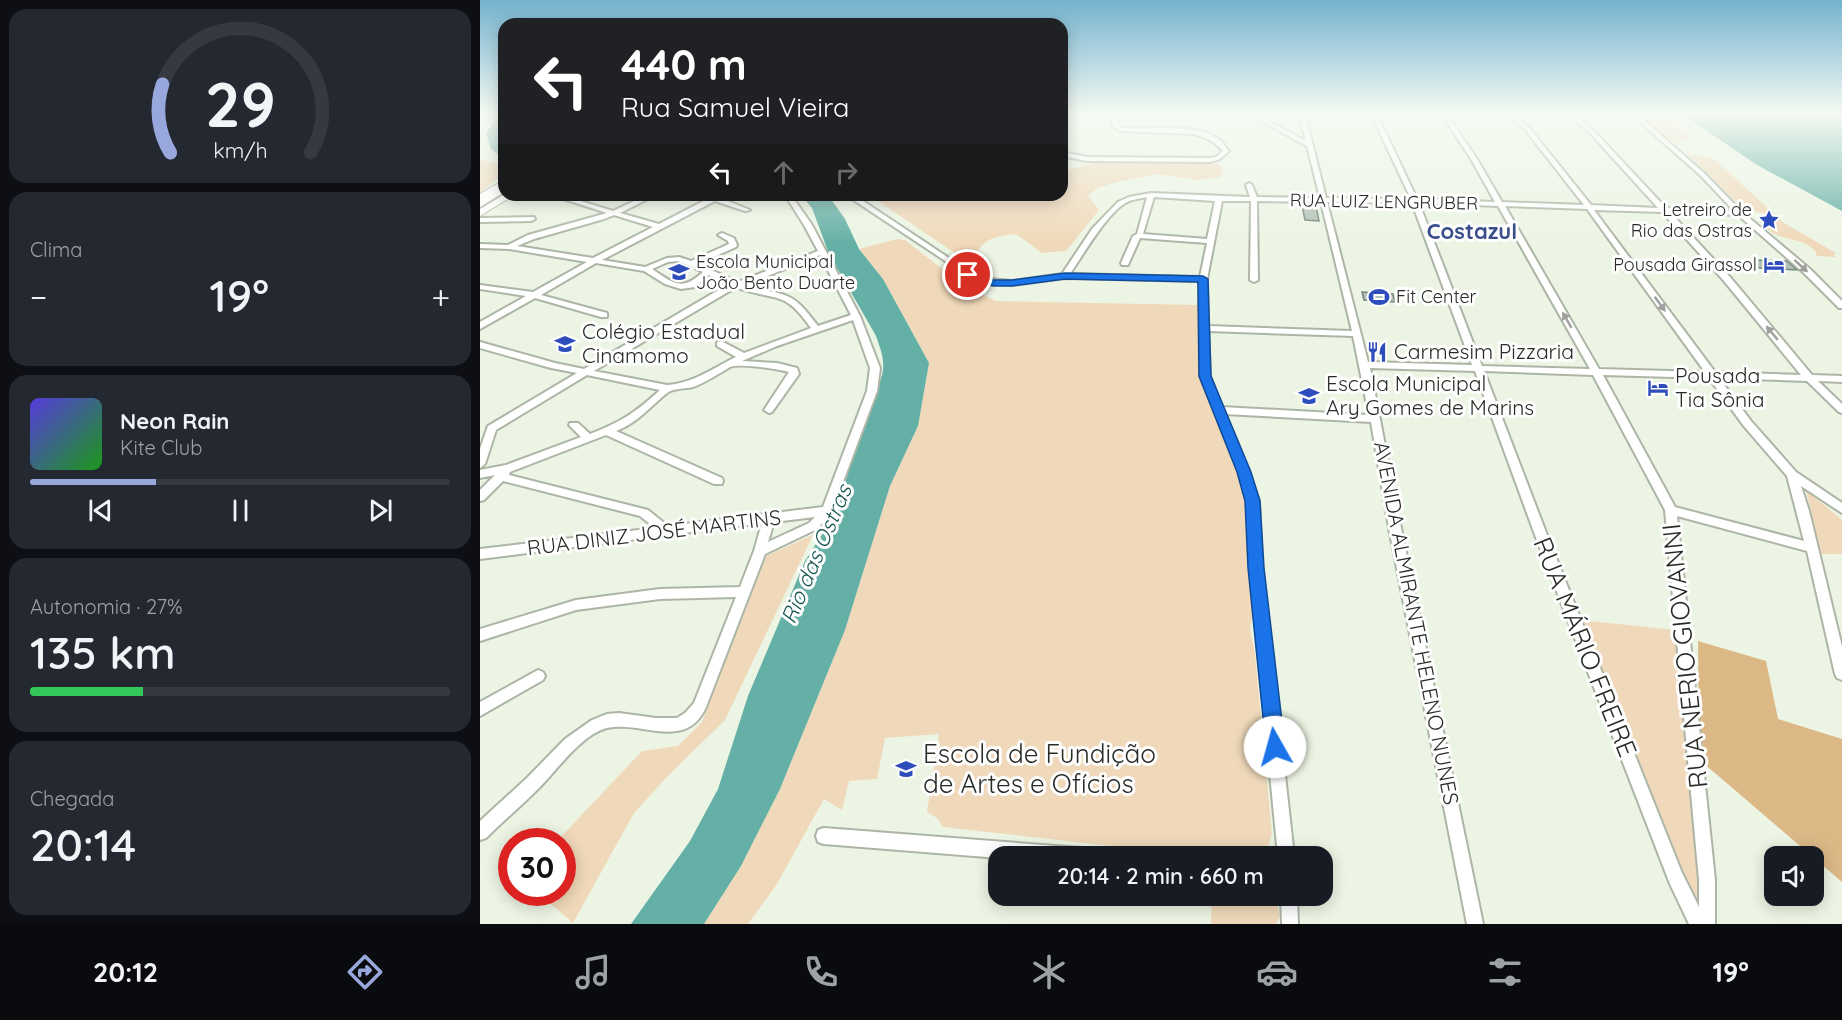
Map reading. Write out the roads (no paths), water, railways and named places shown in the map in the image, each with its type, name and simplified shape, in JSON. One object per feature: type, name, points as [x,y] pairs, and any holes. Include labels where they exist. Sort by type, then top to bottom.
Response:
[{"type":"highway","points":[[480,204],[498,190]]},
{"type":"highway","points":[[480,211],[498,198]]},
{"type":"main road","points":[[480,198],[498,188]]},
{"type":"main road","points":[[480,211],[499,201]]},
{"type":"street","points":[[1078,157],[1210,160],[1219,157]]},
{"type":"street","name":"AVENIDA ALMIRANTE HELENO NUNES","points":[[1314,157],[1365,365],[1395,528],[1475,924]]},
{"type":"street","name":"RUA MÁRIO FREIRE","points":[[1394,157],[1415,201],[1541,535],[1676,878],[1698,924]]},
{"type":"street","name":"RUA NERIO GIOVANNI","points":[[1471,157],[1596,370],[1671,510],[1706,870],[1707,924]]},
{"type":"street","points":[[1550,157],[1747,423],[1792,475],[1842,509]]},
{"type":"street","points":[[1615,157],[1727,279],[1809,378],[1842,410]]},
{"type":"street","points":[[1683,157],[1842,306]]},
{"type":"street","points":[[1249,185],[1254,200],[1254,280]]},
{"type":"street","points":[[1140,233],[1151,195]]},
{"type":"street","name":"RUA LUIZ LENGRUBER","points":[[1065,276],[1095,231],[1120,203],[1131,198],[1151,195],[1325,202],[1415,201],[1661,208],[1740,213]]},
{"type":"street","points":[[1219,199],[1203,279],[1205,376],[1253,501],[1256,568],[1285,846]]},
{"type":"street","points":[[575,201],[660,227]]},
{"type":"street","points":[[509,247],[531,237],[615,213],[640,201]]},
{"type":"street","points":[[480,326],[596,260],[708,201]]},
{"type":"street","points":[[728,201],[747,210]]},
{"type":"street","points":[[760,551],[813,526],[827,511],[872,391],[874,368],[856,316],[808,225],[792,201]]},
{"type":"street","points":[[858,201],[977,280],[1012,283],[1065,276],[1203,279]]},
{"type":"street","points":[[480,220],[531,219]]},
{"type":"street","points":[[692,264],[733,245],[731,240],[722,235]]},
{"type":"street","points":[[1125,263],[1137,236],[1211,241]]},
{"type":"street","points":[[480,246],[509,247],[646,269],[663,280],[687,287],[693,285],[708,272]]},
{"type":"street","points":[[480,426],[492,428],[587,373],[674,318],[737,284],[822,252]]},
{"type":"street","points":[[646,269],[674,259],[692,264],[763,296],[785,298],[794,303],[816,329]]},
{"type":"street","points":[[480,287],[534,295],[604,315]]},
{"type":"street","points":[[480,345],[518,357],[587,373],[667,388],[691,386],[744,357],[856,316]]},
{"type":"street","points":[[1204,328],[1358,334]]},
{"type":"street","points":[[720,344],[744,357]]},
{"type":"street","points":[[732,363],[777,366],[794,370],[794,374],[769,410]]},
{"type":"street","points":[[1365,365],[1596,370],[1842,380]]},
{"type":"street","points":[[480,497],[505,473],[588,438],[608,432],[644,410],[667,388]]},
{"type":"street","points":[[1218,410],[1376,419]]},
{"type":"street","points":[[574,425],[588,438]]},
{"type":"street","points":[[480,464],[492,428]]},
{"type":"street","points":[[608,432],[718,481]]},
{"type":"street","points":[[480,474],[505,473],[644,513],[665,530]]},
{"type":"street","points":[[1792,475],[1842,674]]},
{"type":"street","points":[[1671,510],[1812,548]]},
{"type":"street","name":"RUA DINIZ JOSÉ MARTINS","points":[[480,554],[827,511]]},
{"type":"street","points":[[480,832],[595,725],[609,720],[625,719],[667,726],[685,722],[693,716],[699,707],[760,551],[769,519]]},
{"type":"street","points":[[480,635],[552,612],[597,602],[660,594],[743,592]]},
{"type":"street","points":[[480,709],[538,676]]},
{"type":"street","points":[[824,836],[988,849]]},
{"type":"street","points":[[1289,906],[1290,924]]},
{"type":"water","points":[[1745,157],[1842,157],[1842,211]]},
{"type":"water","name":"Rio das Ostras","points":[[806,201],[832,201],[845,219],[859,249],[883,279],[929,363],[918,426],[890,486],[845,630],[780,789],[741,866],[704,924],[631,924],[690,841],[718,789],[748,696],[805,561],[834,516],[883,372],[883,359],[876,336],[829,254],[812,208]]},
{"type":"place","name":"Letreiro de Rio das Ostras","points":[[1769,220]]},
{"type":"place","name":"Pousada Girassol","points":[[1774,265]]},
{"type":"place","name":"Escola Municipal João Bento Duarte","points":[[679,272]]},
{"type":"place","name":"Fit Center","points":[[1379,297]]},
{"type":"place","name":"Colégio Estadual Cinamomo","points":[[565,344]]},
{"type":"place","name":"Carmesim Pizzaria","points":[[1377,352]]},
{"type":"place","name":"Pousada Tia Sônia","points":[[1658,388]]},
{"type":"place","name":"Escola Municipal Ary Gomes de Marins","points":[[1309,396]]},
{"type":"place","name":"Escola de Fundição de Artes e Ofícios","points":[[906,769]]},
{"type":"district","name":"Costazul","points":[[1472,231]]}]
